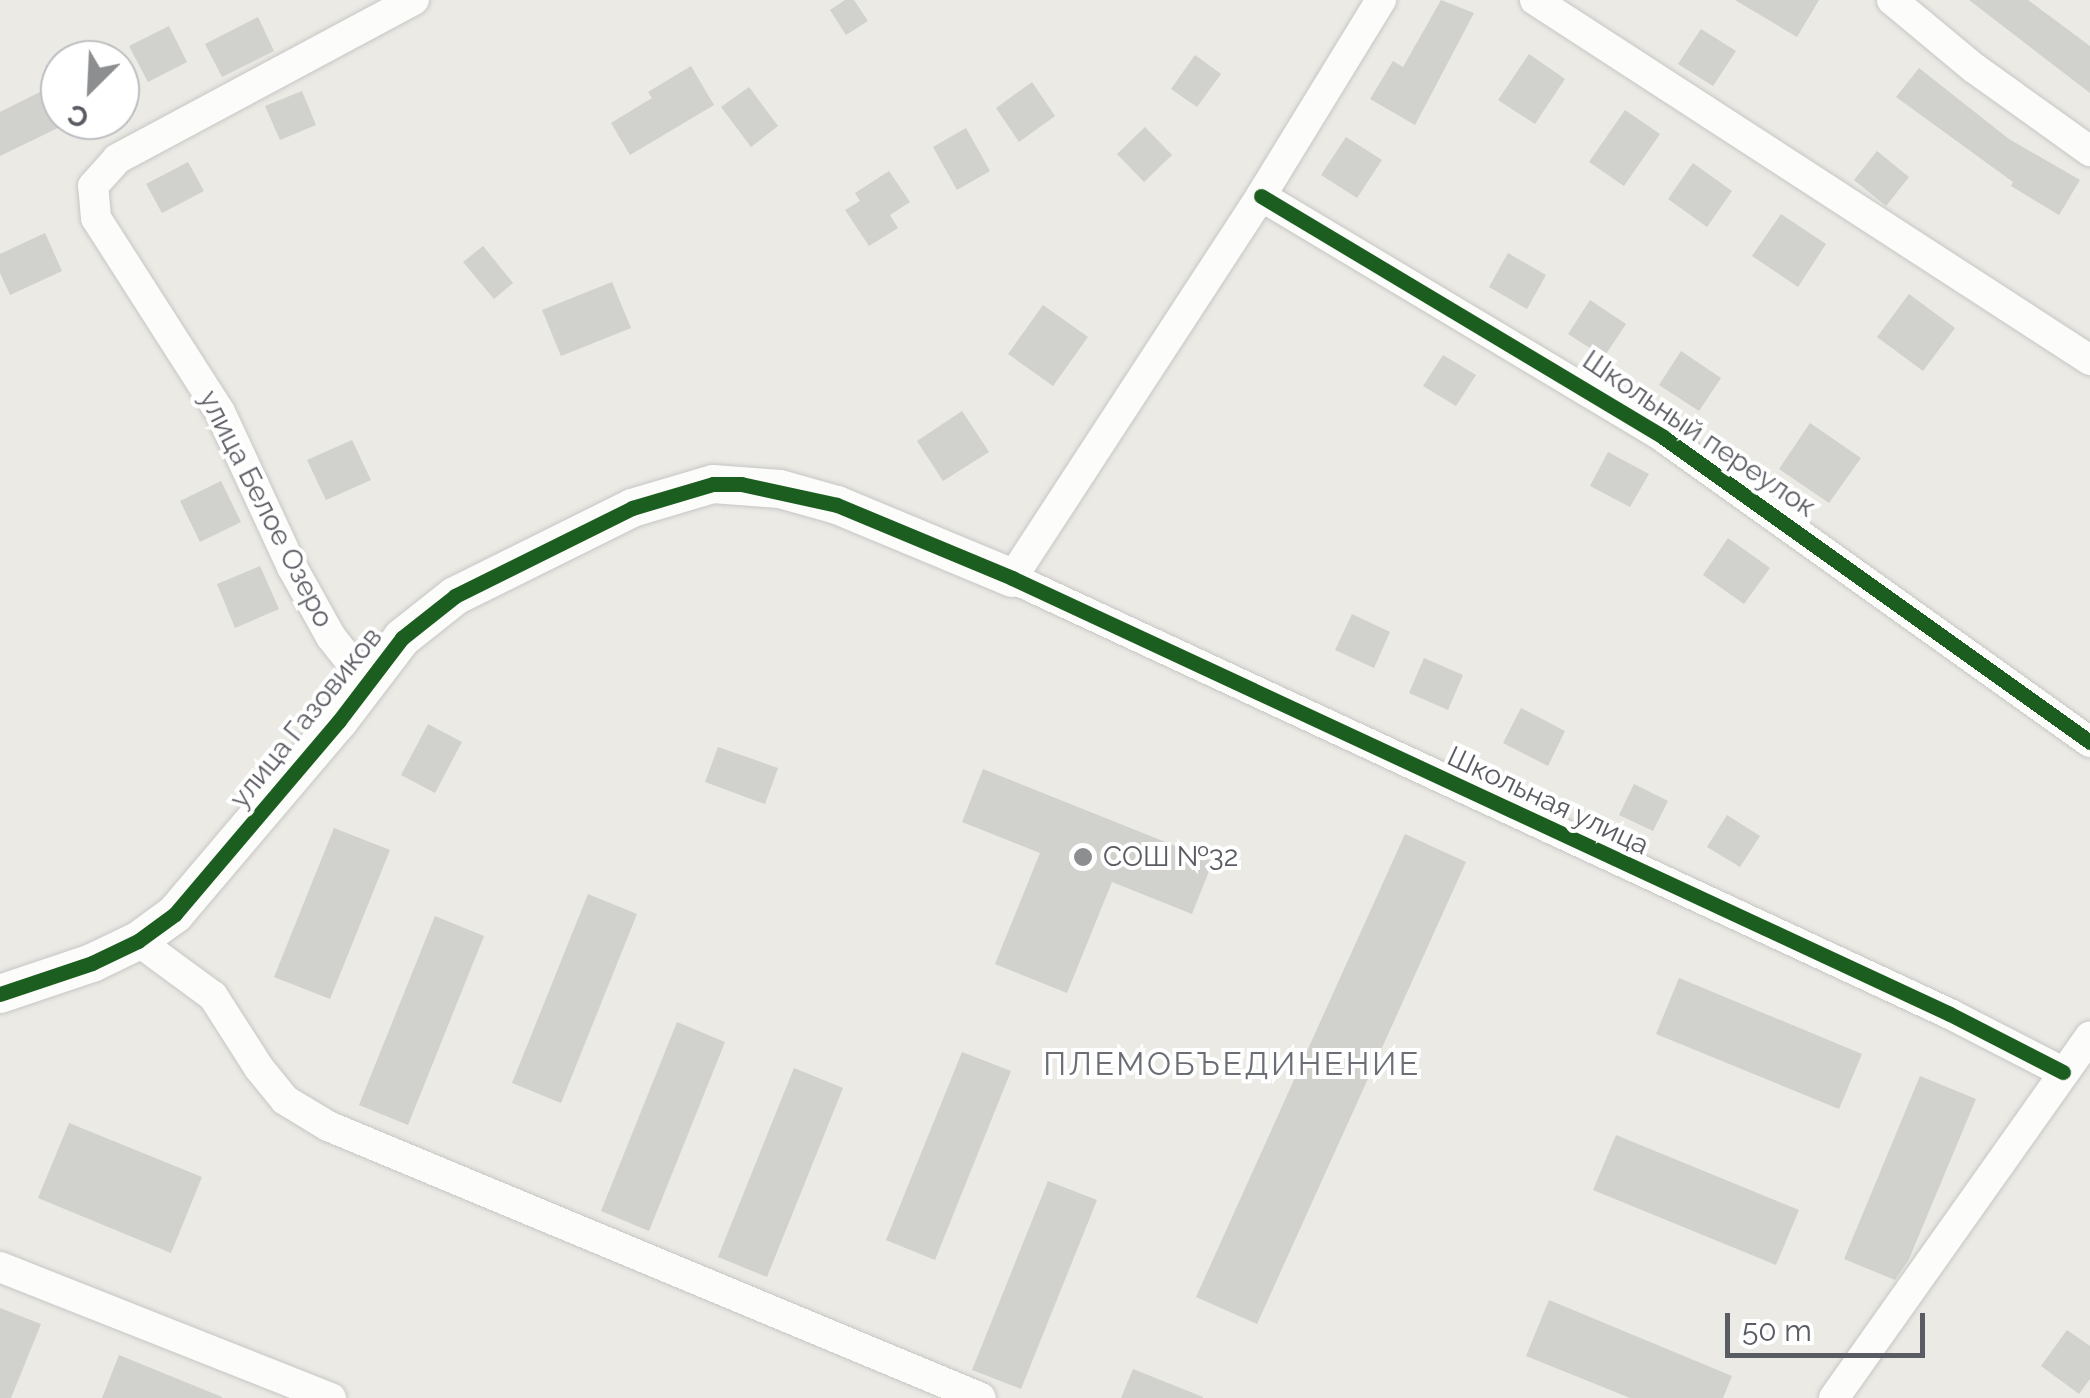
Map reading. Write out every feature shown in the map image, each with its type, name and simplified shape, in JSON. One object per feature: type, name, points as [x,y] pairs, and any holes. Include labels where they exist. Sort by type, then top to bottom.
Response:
[{"type":"street","name":"улица Белое Озеро","points":[[368,684],[331,638],[292,567],[220,412],[96,218],[94,186],[117,159],[414,0]]},
{"type":"street","points":[[1012,578],[1262,196],[1380,0]]},
{"type":"street","points":[[1534,0],[2090,360]]},
{"type":"street","points":[[1892,0],[1988,79],[2090,151]]},
{"type":"street","name":"Школьный переулок","points":[[1262,196],[1663,436],[2090,742]]},
{"type":"street","name":"улица Газовиков","points":[[0,994],[138,941],[175,914],[402,638],[455,596],[632,508],[712,484],[780,489],[837,506],[1012,578]]},
{"type":"street","name":"Школьная улица","points":[[1012,578],[1950,1014],[2062,1072]]},
{"type":"street","points":[[138,941],[213,996],[259,1068],[285,1100],[328,1126],[981,1398]]},
{"type":"street","points":[[1834,1398],[2090,1036]]},
{"type":"street","points":[[0,1267],[331,1398]]},
{"type":"building","points":[[845,0],[854,0],[868,21],[846,35],[830,10]]},
{"type":"building","points":[[1441,0],[1474,13],[1415,125],[1370,99],[1393,61],[1403,67]]},
{"type":"building","points":[[1735,0],[1819,0],[1797,37]]},
{"type":"building","points":[[1969,0],[2028,0],[2090,46],[2090,93]]},
{"type":"building","points":[[258,17],[274,51],[222,77],[205,44]]},
{"type":"building","points":[[169,26],[187,62],[148,82],[140,67],[140,40]]},
{"type":"building","points":[[1701,29],[1736,51],[1713,86],[1678,64]]},
{"type":"building","points":[[1529,54],[1565,79],[1535,124],[1498,100]]},
{"type":"building","points":[[1195,55],[1221,74],[1197,107],[1171,89]]},
{"type":"building","points":[[691,66],[714,105],[630,155],[611,123],[652,98],[648,92]]},
{"type":"building","points":[[1919,68],[2009,139],[2080,180],[2059,215],[2011,186],[2013,182],[1896,97]]},
{"type":"building","points":[[1032,82],[1055,116],[1019,142],[996,108]]},
{"type":"building","points":[[749,87],[778,126],[751,147],[721,107]]},
{"type":"building","points":[[302,91],[316,125],[280,140],[265,106]]},
{"type":"building","points":[[40,92],[40,137],[0,156],[0,112]]},
{"type":"building","points":[[1625,110],[1660,134],[1624,186],[1589,162]]},
{"type":"building","points":[[1145,127],[1172,155],[1144,182],[1117,154]]},
{"type":"building","points":[[966,128],[990,171],[957,190],[933,147]]},
{"type":"building","points":[[1346,137],[1382,160],[1357,198],[1321,175]]},
{"type":"building","points":[[1877,151],[1909,177],[1886,206],[1854,180]]},
{"type":"building","points":[[188,162],[204,191],[162,213],[146,184]]},
{"type":"building","points":[[1693,163],[1732,191],[1707,227],[1668,199]]},
{"type":"building","points":[[889,171],[910,202],[890,215],[898,228],[869,246],[845,210],[860,201],[855,193]]},
{"type":"building","points":[[1781,214],[1826,244],[1798,287],[1752,256]]},
{"type":"building","points":[[45,233],[62,271],[10,295],[0,273],[0,254]]},
{"type":"building","points":[[483,246],[513,283],[494,299],[463,262]]},
{"type":"building","points":[[1508,253],[1546,275],[1527,309],[1489,287]]},
{"type":"building","points":[[612,282],[631,328],[561,356],[542,310]]},
{"type":"building","points":[[1909,294],[1955,328],[1923,371],[1877,337]]},
{"type":"building","points":[[1590,300],[1626,324],[1604,357],[1568,334]]},
{"type":"building","points":[[1043,305],[1088,337],[1053,386],[1008,354]]},
{"type":"building","points":[[1681,351],[1721,378],[1699,411],[1659,385]]},
{"type":"building","points":[[1443,355],[1476,375],[1456,406],[1423,386]]},
{"type":"building","points":[[962,411],[989,452],[943,481],[917,441]]},
{"type":"building","points":[[1810,423],[1861,458],[1829,503],[1779,469]]},
{"type":"building","points":[[352,440],[371,480],[326,500],[307,460]]},
{"type":"building","points":[[1608,452],[1649,474],[1630,507],[1590,486]]},
{"type":"building","points":[[221,481],[241,522],[200,542],[180,501]]},
{"type":"building","points":[[1728,538],[1770,568],[1744,604],[1703,575]]},
{"type":"building","points":[[260,566],[279,609],[235,628],[217,584]]},
{"type":"building","points":[[1352,614],[1390,632],[1374,668],[1335,650]]},
{"type":"building","points":[[1424,658],[1463,675],[1448,710],[1409,693]]},
{"type":"building","points":[[1521,708],[1565,731],[1548,766],[1503,743]]},
{"type":"building","points":[[428,724],[462,742],[435,793],[401,775]]},
{"type":"building","points":[[718,747],[778,768],[765,804],[705,782]]},
{"type":"building","points":[[983,769],[1213,861],[1192,914],[1112,882],[1067,993],[995,964],[1040,853],[962,822]]},
{"type":"building","points":[[1634,784],[1668,801],[1653,831],[1619,815]]},
{"type":"building","points":[[1727,815],[1760,836],[1740,867],[1707,847]]},
{"type":"building","points":[[334,828],[390,850],[330,999],[274,977]]},
{"type":"building","points":[[1405,834],[1466,862],[1257,1324],[1196,1297]]},
{"type":"building","points":[[588,894],[637,914],[561,1103],[512,1083]]},
{"type":"building","points":[[435,916],[484,936],[408,1125],[359,1105]]},
{"type":"building","points":[[1679,978],[1862,1054],[1839,1109],[1656,1034]]},
{"type":"building","points":[[677,1022],[725,1042],[649,1231],[601,1211]]},
{"type":"building","points":[[962,1052],[1011,1071],[935,1260],[886,1240]]},
{"type":"building","points":[[794,1068],[843,1088],[767,1277],[718,1257]]},
{"type":"building","points":[[1920,1076],[1976,1099],[1909,1259],[1895,1280],[1844,1259]]},
{"type":"building","points":[[69,1123],[202,1177],[171,1253],[38,1198]]},
{"type":"building","points":[[1616,1135],[1799,1210],[1776,1265],[1593,1190]]},
{"type":"building","points":[[1048,1181],[1097,1200],[1021,1389],[972,1370]]},
{"type":"building","points":[[1549,1300],[1732,1376],[1723,1398],[1630,1398],[1526,1356]]},
{"type":"building","points":[[0,1308],[41,1324],[11,1398],[0,1398]]},
{"type":"building","points":[[2067,1330],[2090,1346],[2090,1379],[2079,1394],[2041,1366]]},
{"type":"building","points":[[119,1355],[222,1397],[222,1398],[102,1398]]},
{"type":"building","points":[[1133,1369],[1203,1397],[1203,1398],[1121,1398]]},
{"type":"cycle path","points":[[1261,196],[1663,437],[2090,742]]},
{"type":"cycle path","points":[[0,994],[92,963],[138,941],[175,914],[338,722],[402,638],[455,596],[632,508],[713,484],[741,484],[837,505],[1012,578],[1950,1014],[2063,1072]]},
{"type":"place","name":"СОШ №32","points":[[1083,857]]},
{"type":"district","name":"ПЛЕМОБЪЕДИНЕНИЕ","points":[[1232,1064]]}]
